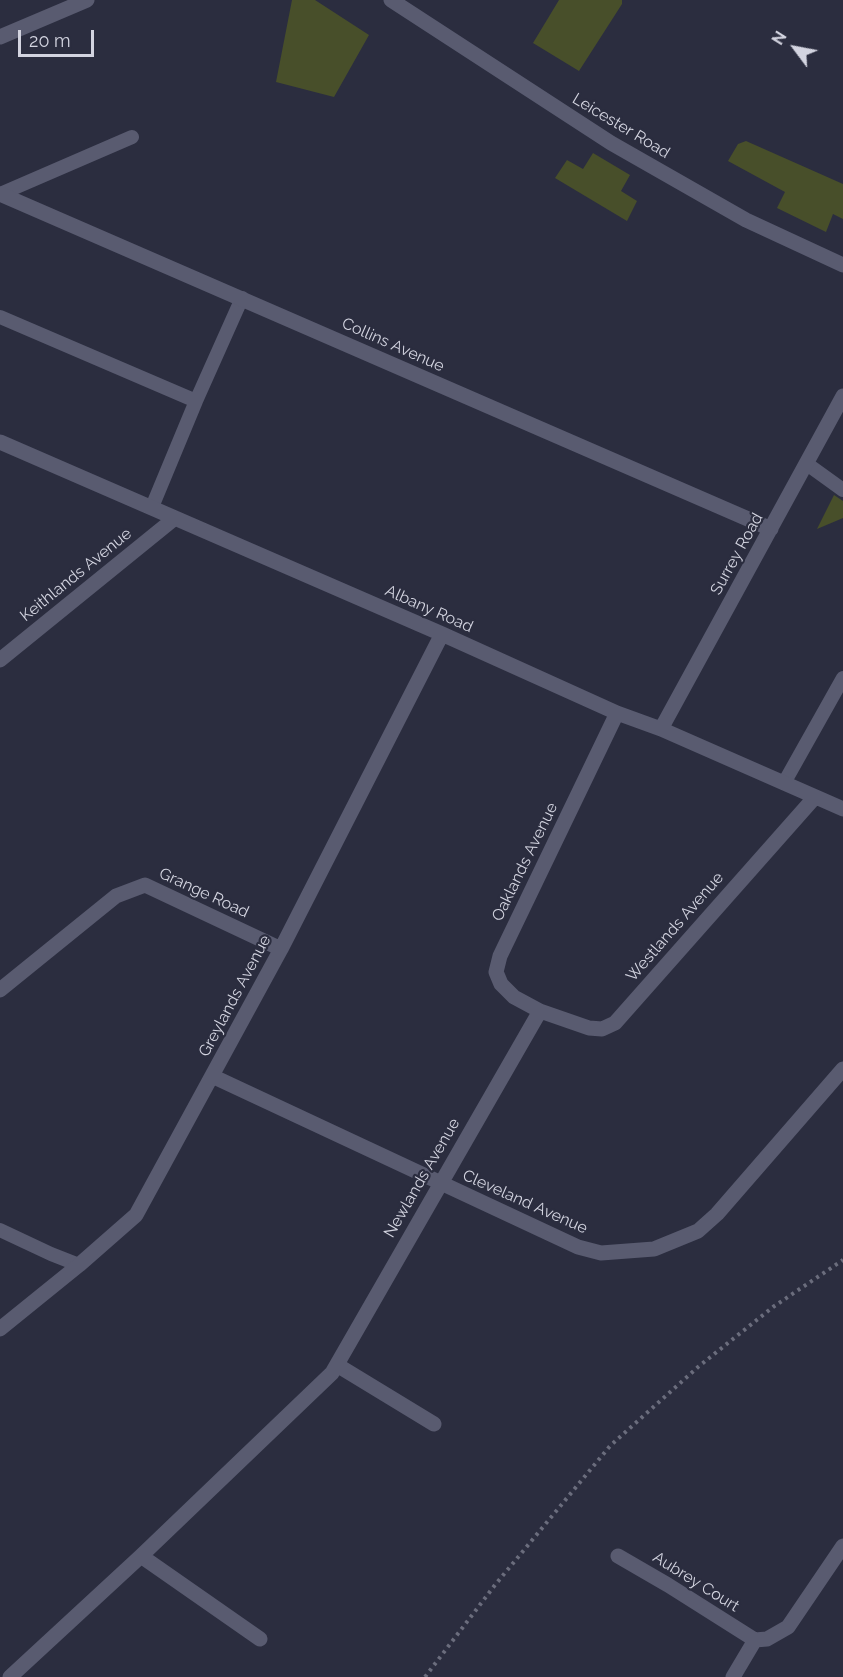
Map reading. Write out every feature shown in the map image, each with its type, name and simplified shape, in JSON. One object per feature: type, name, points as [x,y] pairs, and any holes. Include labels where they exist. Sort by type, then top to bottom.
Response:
[{"type":"street","points":[[0,37],[87,0]]},
{"type":"street","name":"Leicester Road","points":[[391,0],[610,143],[746,220],[843,265]]},
{"type":"street","name":"Collins Avenue","points":[[0,194],[771,530]]},
{"type":"street","name":"Surrey Road","points":[[661,729],[843,396]]},
{"type":"street","name":"Albany Road","points":[[0,442],[442,634],[617,713],[661,729],[843,809]]},
{"type":"street","name":"Keithlands Avenue","points":[[0,660],[175,518]]},
{"type":"street","name":"Greylands Avenue","points":[[0,1329],[136,1215],[281,949],[442,634]]},
{"type":"street","name":"Oaklands Avenue","points":[[540,1011],[514,998],[501,984],[496,972],[498,964],[617,713]]},
{"type":"street","name":"Westlands Avenue","points":[[540,1011],[589,1028],[602,1029],[615,1023],[815,796]]},
{"type":"street","name":"Grange Road","points":[[0,990],[116,896],[145,885],[281,949]]},
{"type":"street","name":"Newlands Avenue","points":[[10,1677],[141,1556],[332,1373],[540,1011]]},
{"type":"street","name":"Cleveland Avenue","points":[[212,1076],[578,1247],[601,1253],[654,1249],[698,1231],[717,1214],[843,1069]]},
{"type":"street","points":[[338,1365],[434,1424]]},
{"type":"street","points":[[733,1677],[755,1640],[767,1640],[788,1627],[843,1546]]},
{"type":"street","points":[[141,1556],[260,1639]]},
{"type":"street","name":"Aubrey Court","points":[[618,1556],[669,1585],[755,1640]]},
{"type":"lane","points":[[0,194],[132,137]]},
{"type":"lane","points":[[152,507],[196,400],[242,298]]},
{"type":"lane","points":[[0,317],[196,400]]},
{"type":"lane","points":[[807,464],[843,490]]},
{"type":"lane","points":[[784,783],[843,678]]},
{"type":"lane","points":[[0,1230],[79,1265]]},
{"type":"path","points":[[425,1677],[495,1586],[610,1446],[698,1367],[773,1307],[843,1260]]},
{"type":"green space","points":[[292,0],[315,0],[369,35],[334,97],[276,82]]},
{"type":"green space","points":[[559,0],[622,0],[622,4],[579,71],[533,43]]},
{"type":"green space","points":[[746,141],[843,184],[843,219],[833,214],[826,232],[777,208],[785,192],[728,161],[738,144]]},
{"type":"green space","points":[[593,153],[630,175],[621,191],[637,201],[627,221],[555,178],[567,160],[583,169]]},
{"type":"green space","points":[[834,495],[843,501],[843,518],[817,529]]}]
